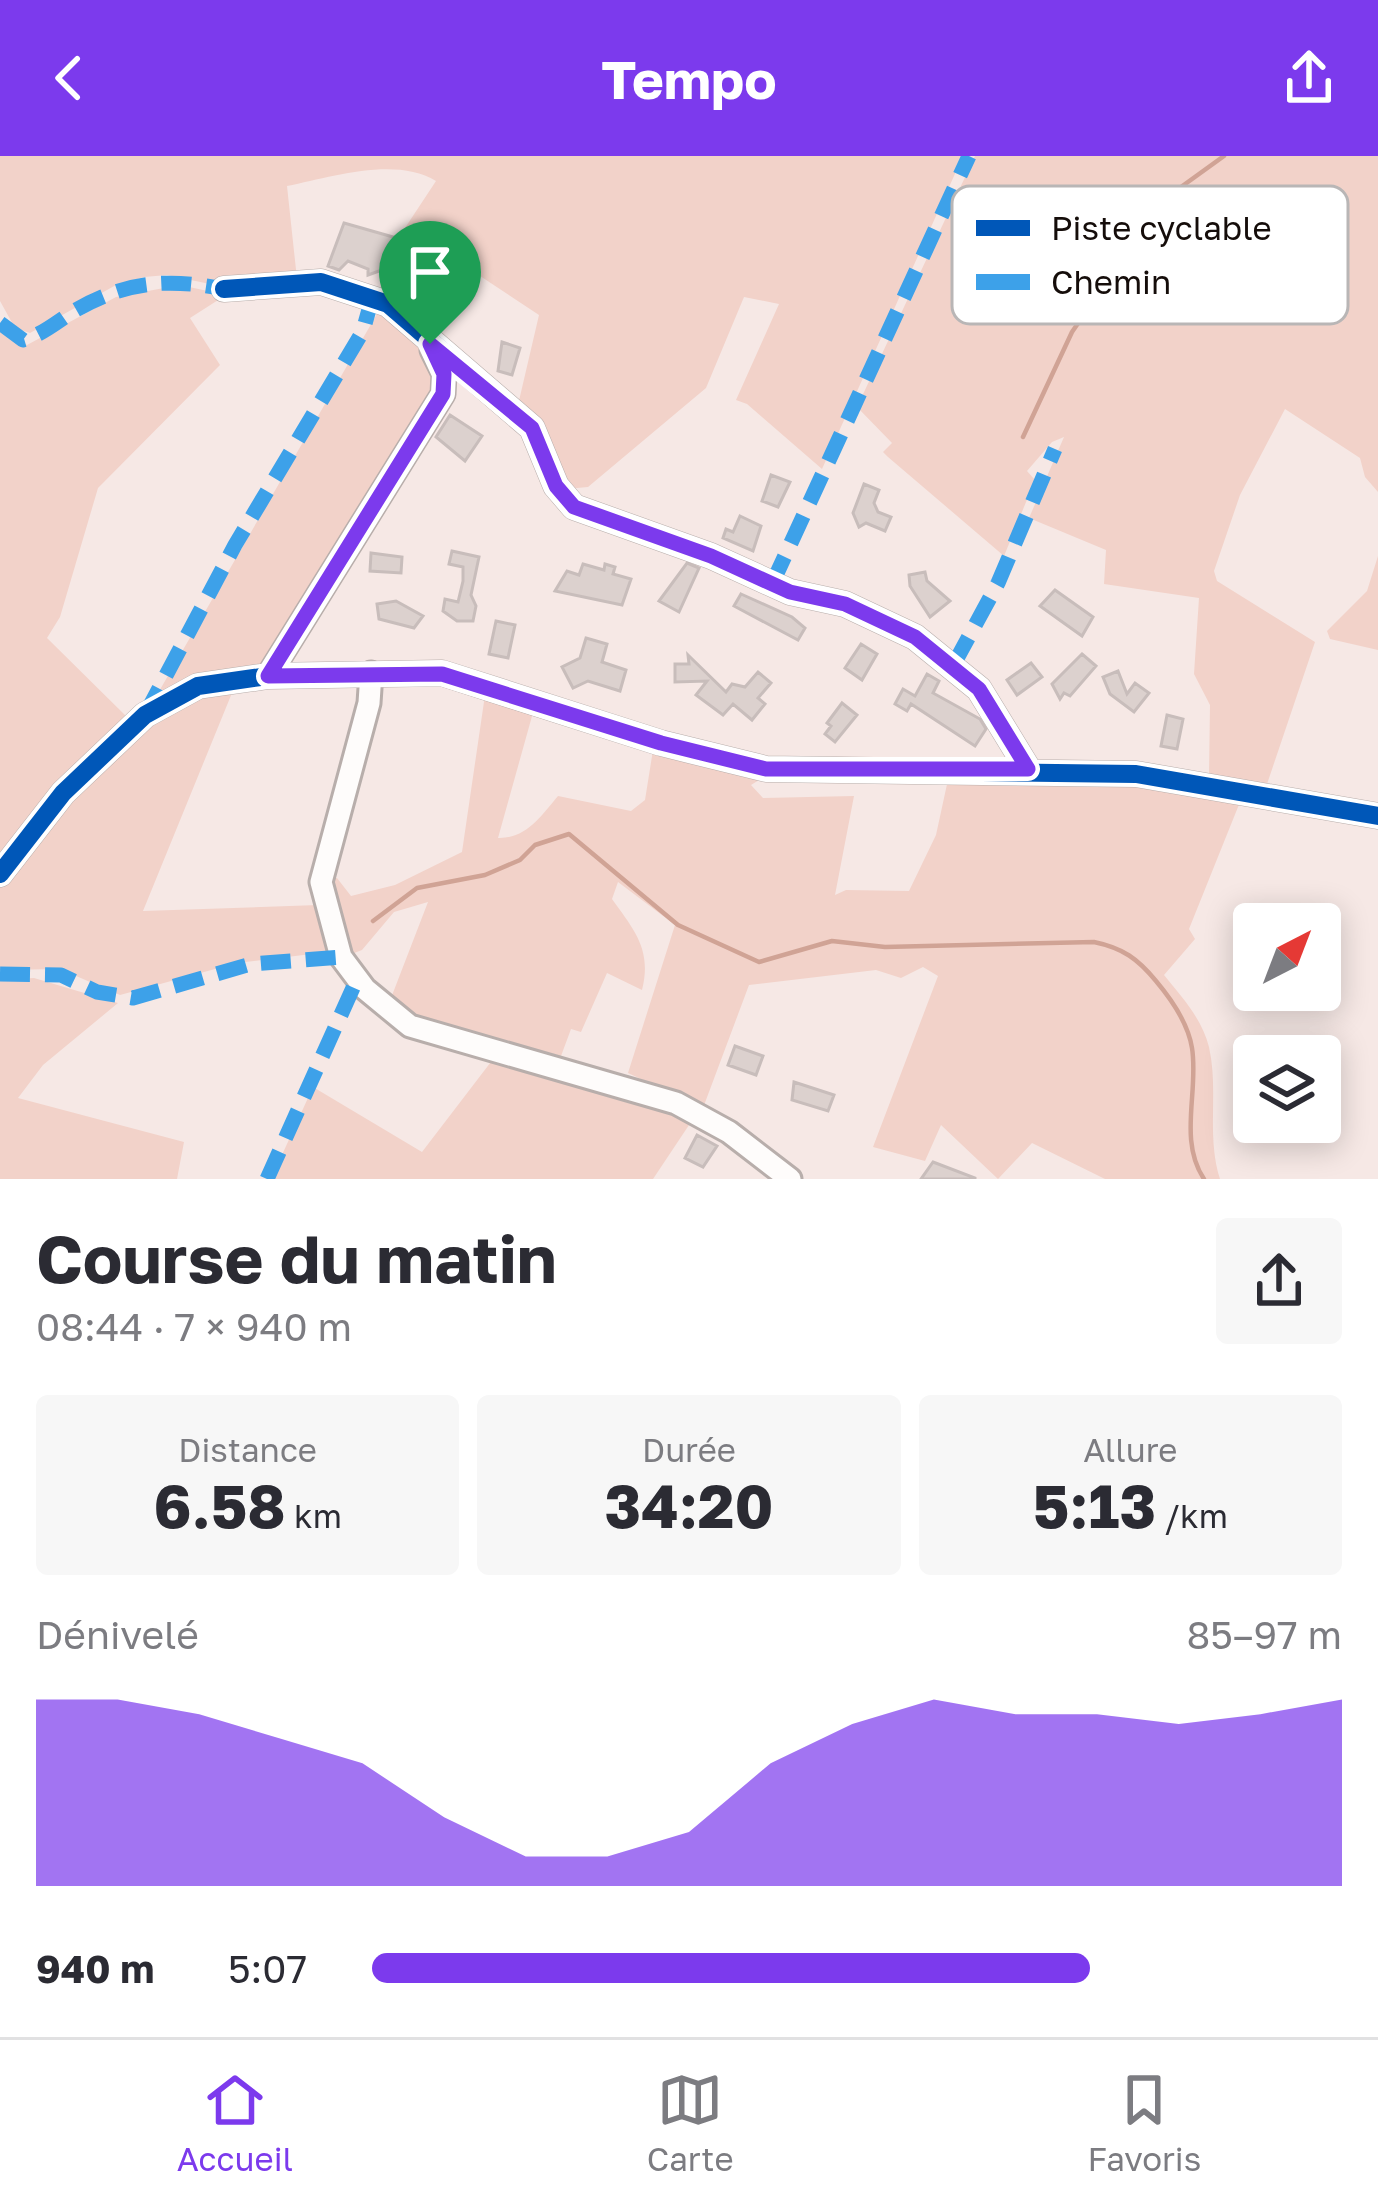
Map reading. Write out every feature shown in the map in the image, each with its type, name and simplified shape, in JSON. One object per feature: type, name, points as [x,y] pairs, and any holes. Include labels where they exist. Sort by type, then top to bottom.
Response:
[{"type":"street","points":[[224,289],[321,282],[360,290],[402,314],[430,344],[532,428],[556,486],[574,507],[723,560],[790,592],[845,604],[915,637],[979,689],[1028,769]]},
{"type":"street","points":[[268,676],[443,394],[444,374],[430,344]]},
{"type":"street","points":[[0,874],[63,793],[145,715],[198,686],[268,676],[410,671],[470,680],[661,743],[766,769],[1136,774],[1378,816]]},
{"type":"street","points":[[371,673],[369,704],[321,882],[341,957],[364,989],[391,1016],[410,1025],[676,1103],[729,1132],[790,1179]]},
{"type":"shaded area","points":[[0,156],[963,156],[822,469],[747,404],[736,400],[779,304],[744,297],[706,388],[588,487],[566,489],[518,405],[539,315],[474,272],[468,245],[450,257],[405,228],[436,181],[383,169],[287,186],[297,279],[224,287],[167,275],[144,277],[116,285],[30,333],[15,328],[0,301]]},
{"type":"shaded area","points":[[975,156],[1378,156],[1378,492],[1365,477],[1360,458],[1285,409],[1240,495],[1214,571],[1217,581],[1315,642],[1266,787],[1209,777],[1210,705],[1194,674],[1199,598],[1104,584],[1106,550],[1029,518],[1064,437],[1052,442],[1027,471],[1035,480],[1004,556],[883,452],[892,443],[857,407],[952,205],[952,324],[1348,324],[1348,186],[961,186]]},
{"type":"shaded area","points":[[180,285],[226,295],[190,318],[220,365],[98,488],[60,617],[47,638],[128,718],[0,859],[0,330],[27,345],[116,297]]},
{"type":"shaded area","points":[[381,307],[422,347],[439,386],[264,664],[154,700]]},
{"type":"shaded area","points":[[1378,556],[1378,650],[1330,639],[1327,631],[1367,591]]},
{"type":"shaded area","points":[[234,688],[143,911],[318,905],[328,952],[237,963],[120,995],[60,969],[0,970],[0,887],[19,856],[120,745],[194,694]]},
{"type":"shaded area","points":[[485,695],[534,709],[498,838],[525,830],[558,796],[631,811],[645,800],[653,750],[764,777],[751,785],[763,798],[854,796],[835,895],[846,890],[909,891],[936,835],[949,775],[1132,782],[1240,802],[1189,929],[1195,939],[1164,975],[1196,1018],[1209,1047],[1220,1179],[1105,1179],[1032,1143],[998,1179],[941,1125],[925,1161],[873,1147],[938,976],[923,967],[901,978],[876,970],[749,985],[703,1108],[628,1073],[675,925],[618,882],[612,899],[643,952],[642,990],[607,973],[581,1032],[571,1029],[561,1056],[413,1016],[391,998],[428,902],[394,912],[362,950],[349,955],[330,879],[337,878],[351,896],[395,885],[462,852]]},
{"type":"shaded area","points":[[34,978],[118,1003],[43,1065],[18,1098],[184,1142],[177,1179],[0,1179],[0,980]]},
{"type":"shaded area","points":[[497,1054],[693,1119],[653,1179],[271,1179],[313,1087],[422,1152]]},
{"type":"building","points":[[344,223],[428,247],[423,251],[440,261],[422,294],[413,290],[407,300],[383,287],[390,267],[368,275],[368,269],[348,261],[339,270],[328,266]]},
{"type":"building","points":[[502,342],[520,348],[512,375],[498,371]]},
{"type":"building","points":[[450,415],[482,436],[465,461],[436,437]]},
{"type":"building","points":[[771,475],[790,482],[778,507],[762,501]]},
{"type":"building","points":[[864,484],[879,490],[874,503],[878,512],[891,517],[885,531],[866,523],[859,527],[853,513]]},
{"type":"building","points":[[740,516],[761,526],[753,551],[723,538],[726,529],[733,532]]},
{"type":"building","points":[[452,551],[479,557],[471,595],[476,606],[473,621],[457,621],[443,611],[445,599],[458,602],[463,581],[463,567],[449,564]]},
{"type":"building","points":[[371,553],[402,557],[401,573],[370,571]]},
{"type":"building","points":[[687,563],[699,568],[679,612],[659,601]]},
{"type":"building","points":[[583,564],[604,570],[605,564],[615,567],[613,574],[631,579],[622,605],[555,591],[567,571],[579,575]]},
{"type":"building","points":[[925,572],[927,581],[950,601],[930,617],[910,586],[909,575]]},
{"type":"building","points":[[1055,590],[1093,617],[1082,636],[1040,606]]},
{"type":"building","points":[[741,594],[792,617],[805,628],[798,640],[734,606]]},
{"type":"building","points":[[396,601],[423,616],[414,628],[379,619],[377,604]]},
{"type":"building","points":[[496,621],[515,625],[508,658],[489,654]]},
{"type":"building","points":[[586,638],[607,644],[602,662],[626,670],[620,691],[588,681],[573,688],[562,667],[580,658]]},
{"type":"building","points":[[861,644],[877,654],[862,680],[845,668]]},
{"type":"building","points":[[1082,654],[1096,666],[1070,696],[1064,693],[1060,699],[1052,684]]},
{"type":"building","points":[[688,655],[726,692],[732,684],[745,687],[758,672],[771,683],[758,698],[765,704],[752,720],[733,704],[723,715],[696,695],[707,681],[675,682],[675,664],[689,664]]},
{"type":"building","points":[[1031,663],[1042,677],[1017,695],[1007,680]]},
{"type":"building","points":[[1118,671],[1127,694],[1135,683],[1149,693],[1134,712],[1110,694],[1103,677]]},
{"type":"building","points":[[927,674],[939,681],[933,693],[980,719],[986,729],[975,746],[911,704],[907,711],[895,704],[903,689],[915,696]]},
{"type":"building","points":[[842,703],[857,715],[835,742],[825,734]]},
{"type":"building","points":[[1167,715],[1183,719],[1177,749],[1161,746]]},
{"type":"building","points":[[735,1046],[763,1056],[756,1075],[728,1065]]},
{"type":"building","points":[[794,1082],[834,1095],[828,1111],[792,1100]]},
{"type":"building","points":[[697,1135],[717,1146],[703,1167],[685,1158]]},
{"type":"building","points":[[933,1162],[975,1178],[975,1179],[921,1179]]},
{"type":"waterway","points":[[1182,186],[1224,156]]},
{"type":"waterway","points":[[1023,437],[1078,324]]},
{"type":"waterway","points":[[373,921],[417,888],[485,875],[520,860],[535,845],[569,834],[678,925],[759,962],[832,941],[885,947],[1104,944],[1143,966],[1168,996],[1187,1030],[1193,1064],[1192,1148],[1204,1179]]},
{"type":"marked path","points":[[955,186],[969,156]]},
{"type":"marked path","points":[[772,584],[952,193]]},
{"type":"marked path","points":[[0,323],[23,340],[93,301],[129,288],[165,283],[224,289]]},
{"type":"marked path","points":[[145,715],[235,545],[363,331],[373,295]]},
{"type":"marked path","points":[[954,664],[998,583],[1055,449]]},
{"type":"marked path","points":[[0,974],[61,975],[97,992],[133,998],[251,964],[341,957]]},
{"type":"marked path","points":[[267,1179],[357,979]]},
{"type":"cycle path","points":[[224,289],[321,282],[388,304],[532,428],[556,486],[574,507],[711,556],[790,592],[845,604],[915,637],[979,689],[1028,769]]},
{"type":"cycle path","points":[[0,874],[63,793],[145,715],[198,686],[268,676],[442,673],[661,743],[766,769],[1136,774],[1378,816]]},
{"type":"route","points":[[430,344],[525,420],[556,486],[574,507],[734,565],[790,592],[845,604],[915,637],[954,664],[979,689],[1028,769],[766,769],[661,743],[442,674],[268,676],[443,394],[444,374],[430,344]]}]
